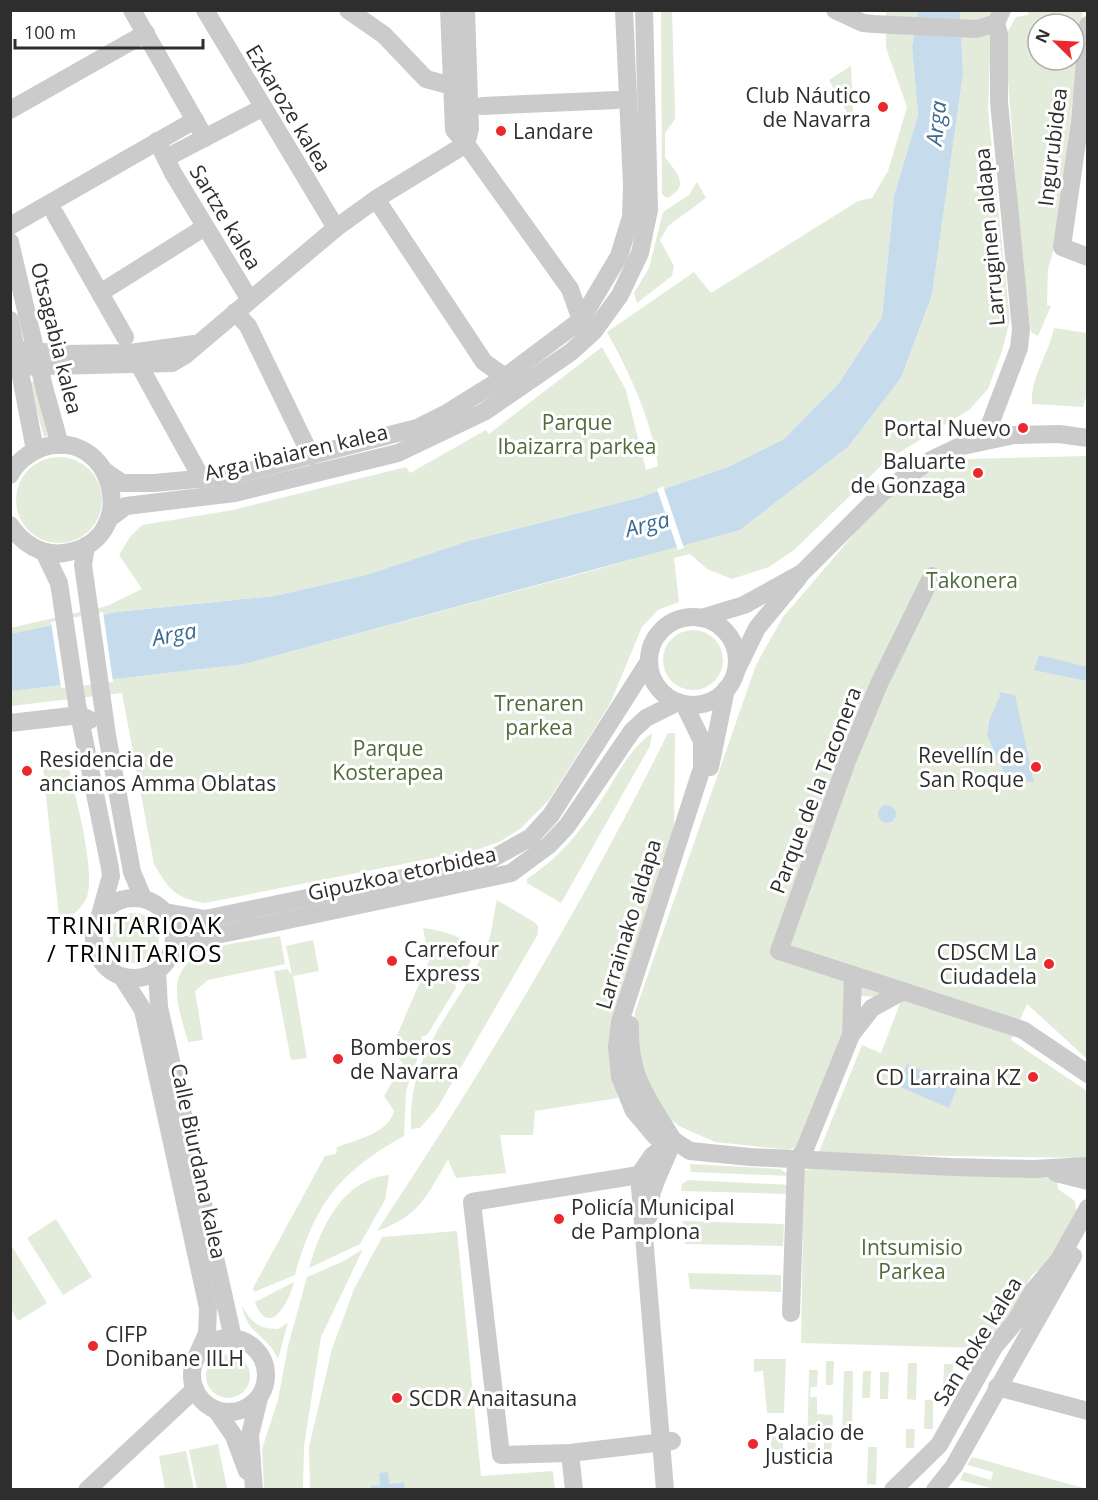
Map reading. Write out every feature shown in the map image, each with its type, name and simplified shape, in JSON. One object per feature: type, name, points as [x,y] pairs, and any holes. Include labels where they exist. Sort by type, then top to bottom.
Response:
[{"type":"street","points":[[132,10],[205,138]]},
{"type":"street","name":"Ezkaroze kalea","points":[[205,10],[336,228]]},
{"type":"street","points":[[348,10],[384,35],[426,79],[452,86]]},
{"type":"street","points":[[449,10],[454,130],[570,289],[592,329]]},
{"type":"street","points":[[14,358],[139,365],[172,363],[184,356],[336,228],[376,199],[466,144],[470,129],[466,10]]},
{"type":"street","name":"Arga ibaiaren kalea","points":[[105,472],[122,483],[230,476],[417,428],[592,329],[631,217],[632,185],[624,10]]},
{"type":"street","name":"Arga ibaiaren kalea","points":[[110,518],[126,506],[235,493],[398,453],[484,412],[571,352],[620,295],[640,253],[649,210],[644,10]]},
{"type":"street","points":[[835,10],[863,23],[893,26],[991,22]]},
{"type":"street","name":"Larruginen aldapa","points":[[984,440],[1019,348],[1022,329],[999,102],[999,34],[991,22]]},
{"type":"street","name":"Ingurubidea","points":[[1088,25],[1080,121],[1062,247],[1088,257]]},
{"type":"street","points":[[10,110],[146,33]]},
{"type":"street","points":[[482,106],[617,100]]},
{"type":"street","points":[[166,158],[262,108]]},
{"type":"street","points":[[10,226],[195,120]]},
{"type":"street","name":"Sartze kalea","points":[[157,141],[205,227],[250,300]]},
{"type":"street","points":[[376,199],[484,362],[505,377]]},
{"type":"street","points":[[55,214],[125,337]]},
{"type":"street","points":[[100,293],[205,227]]},
{"type":"street","name":"Otsagabia kalea","points":[[10,242],[60,445]]},
{"type":"street","points":[[235,312],[248,326],[311,456]]},
{"type":"street","name":"Otsagabia kalea","points":[[10,320],[14,358],[35,450]]},
{"type":"street","points":[[38,360],[130,353],[196,344]]},
{"type":"street","points":[[139,365],[202,479]]},
{"type":"street","points":[[802,573],[744,605],[701,618],[679,620],[669,625],[654,642],[649,661],[654,682],[668,698],[681,703],[711,701],[726,689],[757,628],[802,573],[883,492],[931,460],[984,440],[1032,433],[1088,438]]},
{"type":"street","points":[[10,475],[23,459],[35,450],[60,445],[78,448],[94,458],[105,472],[111,486],[113,502],[110,518],[96,538],[86,546],[59,554],[44,552],[26,542],[10,525]]},
{"type":"street","points":[[86,546],[83,566],[107,735],[132,872],[143,898]]},
{"type":"street","points":[[44,552],[54,568],[62,596],[78,708],[111,876],[94,929],[93,944],[104,965],[122,977],[146,977],[157,971],[172,951],[174,938],[172,924],[165,912],[155,903],[143,898],[119,900],[100,915]]},
{"type":"street","name":"Parque de la Taconera","points":[[932,576],[879,684],[847,761],[779,951],[1023,1030],[1088,1074]]},
{"type":"street","points":[[701,618],[714,623],[725,632],[733,644],[736,658],[735,672]]},
{"type":"street","name":"Gipuzkoa etorbidea","points":[[165,912],[205,919],[490,860],[531,837],[551,815],[649,661]]},
{"type":"street","name":"Larrainako aldapa","points":[[665,1138],[633,1068],[629,1045],[631,1020],[710,771],[726,689]]},
{"type":"street","name":"Gipuzkoa etorbidea","points":[[172,951],[207,937],[511,873],[549,845],[567,826],[632,731],[646,718],[681,703]]},
{"type":"street","name":"Larrainako aldapa","points":[[681,703],[702,741],[702,768],[640,954],[620,1022],[617,1047],[620,1077],[634,1111],[665,1138],[690,1151],[796,1160],[1034,1169],[1088,1166]]},
{"type":"street","points":[[78,708],[107,735]]},
{"type":"street","points":[[10,723],[78,708]]},
{"type":"street","name":"Calle Biurdana kalea","points":[[157,971],[159,1007],[233,1338]]},
{"type":"street","points":[[851,1035],[853,976]]},
{"type":"street","name":"Calle Biurdana kalea","points":[[122,977],[143,1010],[208,1308],[207,1333],[196,1358]]},
{"type":"street","points":[[791,1313],[796,1160],[804,1151],[851,1035],[872,1008],[903,991]]},
{"type":"street","points":[[665,1138],[648,1208],[663,1374],[667,1442],[665,1490]]},
{"type":"street","points":[[667,1442],[570,1454],[501,1455],[472,1202],[639,1175],[659,1161],[690,1151]]},
{"type":"street","name":"Larrainako aldapa","points":[[1034,1169],[1088,1181]]},
{"type":"street","points":[[639,1175],[667,1442],[677,1490]]},
{"type":"street","name":"San Roke kalea","points":[[892,1490],[939,1445],[994,1347],[1015,1322],[1033,1291],[1059,1260],[1088,1208]]},
{"type":"street","name":"San Roke kalea","points":[[935,1490],[954,1466],[1088,1230]]},
{"type":"street","points":[[233,1338],[244,1341],[261,1356],[266,1377],[250,1435],[254,1490],[234,1436],[216,1410],[200,1398],[195,1389],[193,1368],[196,1358],[212,1342],[233,1338]]},
{"type":"street","points":[[997,1387],[1088,1411]]},
{"type":"street","points":[[87,1490],[195,1389]]},
{"type":"street","points":[[216,1410],[239,1411],[259,1398]]},
{"type":"street","points":[[570,1454],[574,1490]]},
{"type":"green space","points":[[661,11],[672,11],[675,109],[675,119],[665,133],[665,157],[677,173],[680,183],[675,193],[667,198],[662,194]]},
{"type":"green space","name":"Parque Ibaizarra parkea","points":[[886,11],[918,11],[912,47],[918,115],[894,196],[882,317],[839,383],[784,439],[728,467],[638,498],[468,541],[366,575],[274,596],[116,612],[11,634],[10,628],[107,606],[142,589],[119,555],[130,537],[142,525],[233,510],[406,467],[410,473],[486,430],[489,434],[602,347],[626,390],[646,470],[658,466],[645,414],[624,364],[607,332],[694,272],[711,293],[858,201],[872,198],[888,171],[907,107],[886,48]]},
{"type":"green space","points":[[960,11],[992,11],[988,110],[1010,320],[988,389],[969,410],[887,460],[794,550],[769,567],[732,579],[707,569],[690,554],[674,558],[679,602],[658,610],[642,627],[610,704],[549,800],[520,829],[499,842],[479,849],[205,903],[186,898],[174,891],[154,864],[122,693],[11,706],[10,691],[245,664],[595,570],[744,527],[848,447],[901,378],[932,295],[963,74]]},
{"type":"green space","points":[[1028,11],[1083,12],[1028,12]]},
{"type":"green space","points":[[1026,15],[1026,72],[1076,72],[1057,237],[1048,269],[1047,305],[1051,306],[1038,336],[1031,332],[1021,251],[1007,67],[1008,31],[1016,17]]},
{"type":"green space","points":[[851,66],[853,111],[848,114],[829,80]]},
{"type":"green space","points":[[697,182],[706,198],[668,226],[660,240],[674,266],[672,276],[637,303],[634,293],[649,268],[663,212],[689,195]]},
{"type":"green space","points":[[1054,328],[1087,333],[1088,390],[1083,407],[1032,404],[1034,384]]},
{"type":"green space","points":[[34,381],[48,436],[44,437],[29,383]]},
{"type":"green space","name":"Takonera","points":[[1087,456],[1087,1059],[1027,1004],[1011,1040],[1087,1091],[1087,1158],[818,1154],[862,1045],[881,1053],[902,998],[858,996],[797,1146],[789,1150],[715,1142],[679,1126],[659,1110],[632,1047],[635,1012],[756,665],[783,617],[872,513],[906,485],[941,466],[966,459]]},
{"type":"green space","points":[[59,457],[76,460],[90,469],[99,483],[102,500],[99,517],[90,531],[76,540],[59,543],[42,540],[28,531],[19,517],[16,500],[19,483],[28,469],[42,460]]},
{"type":"green space","points":[[687,630],[699,630],[715,638],[721,648],[723,660],[721,672],[715,682],[699,690],[687,690],[671,682],[663,666],[663,654],[671,638]]},
{"type":"green space","points":[[652,733],[650,746],[561,903],[527,883],[527,879],[572,840],[632,752]]},
{"type":"green space","points":[[668,733],[675,733],[674,831],[613,1079],[618,1098],[535,1111],[533,1135],[500,1135],[506,1173],[456,1178],[448,1160],[427,1194],[413,1211],[403,1219],[377,1231],[455,1110],[567,924]]},
{"type":"green space","points":[[62,752],[67,758],[82,826],[89,879],[88,893],[84,903],[60,925],[42,759]]},
{"type":"green space","points":[[497,900],[534,922],[538,926],[538,934],[438,1107],[420,1128],[411,1129],[412,1100],[417,1075],[437,1032],[487,945]]},
{"type":"green space","points":[[129,913],[139,913],[152,920],[159,933],[159,943],[152,956],[139,963],[129,963],[120,959],[113,952],[109,943],[109,933],[113,924],[120,917]]},
{"type":"green space","points":[[423,928],[452,935],[478,948],[460,980],[455,983],[456,988],[427,1035],[421,1037],[423,1042],[406,1091],[404,1136],[362,1163],[333,1192],[311,1228],[295,1275],[254,1292],[253,1288],[325,1156],[336,1154],[337,1147],[371,1135],[391,1119],[394,1111],[384,1096],[403,1064],[385,1041],[395,1040],[429,961]]},
{"type":"green space","points":[[280,936],[285,964],[208,980],[195,991],[203,1040],[188,1042],[179,1011],[177,992],[180,976],[188,963],[200,954],[215,948]]},
{"type":"green space","points":[[313,940],[319,971],[293,976],[307,1058],[291,1060],[274,971],[287,969],[292,975],[286,946]]},
{"type":"green space","points":[[690,1164],[780,1169],[790,1176],[691,1172]]},
{"type":"green space","name":"Intsumisio Parkea","points":[[810,1169],[1033,1175],[1057,1180],[1058,1189],[1075,1201],[1076,1211],[1048,1263],[1032,1275],[1008,1318],[989,1341],[979,1348],[801,1343],[804,1171]]},
{"type":"green space","points":[[389,1175],[385,1200],[360,1244],[309,1268],[327,1222],[346,1196],[373,1179]]},
{"type":"green space","points":[[688,1180],[791,1185],[787,1194],[681,1191],[682,1184]]},
{"type":"green space","points":[[56,1219],[92,1277],[63,1295],[27,1238]]},
{"type":"green space","points":[[683,1221],[784,1224],[783,1246],[685,1244]]},
{"type":"green space","name":"SCDR Anaitasuna","points":[[457,1231],[481,1476],[553,1471],[555,1489],[310,1490],[309,1447],[332,1349],[354,1289],[382,1237]]},
{"type":"green space","points":[[11,1245],[47,1303],[18,1321],[11,1309]]},
{"type":"green space","points":[[363,1249],[321,1337],[304,1446],[303,1489],[264,1489],[262,1449],[278,1400],[288,1346],[307,1277],[344,1261]]},
{"type":"green space","points":[[688,1273],[781,1275],[781,1292],[690,1289]]},
{"type":"green space","points":[[294,1282],[288,1299],[278,1314],[272,1318],[266,1318],[260,1313],[255,1302]]},
{"type":"green space","points":[[242,1306],[252,1320],[261,1326],[278,1329],[288,1323],[278,1359],[268,1344],[248,1323]]},
{"type":"green space","points":[[228,1354],[237,1355],[244,1360],[249,1367],[249,1385],[244,1392],[237,1397],[228,1398],[219,1397],[212,1392],[207,1385],[206,1376],[207,1367],[212,1360],[219,1355]]},
{"type":"green space","points":[[754,1359],[786,1359],[784,1413],[767,1413],[763,1371],[754,1372]]},
{"type":"green space","points":[[826,1361],[834,1361],[833,1385],[826,1385]]},
{"type":"green space","points":[[908,1363],[917,1363],[916,1400],[907,1399]]},
{"type":"green space","points":[[944,1364],[953,1364],[952,1396],[943,1396]]},
{"type":"green space","points":[[809,1370],[818,1370],[817,1387],[811,1387],[810,1397],[817,1397],[817,1414],[833,1415],[831,1457],[824,1457],[824,1440],[816,1440],[815,1456],[807,1456]]},
{"type":"green space","points":[[844,1371],[853,1371],[852,1437],[842,1437]]},
{"type":"green space","points":[[863,1371],[871,1371],[870,1398],[862,1398]]},
{"type":"green space","points":[[880,1372],[889,1372],[888,1399],[880,1399]]},
{"type":"green space","points":[[925,1400],[933,1400],[933,1429],[924,1429]]},
{"type":"green space","points":[[769,1426],[784,1427],[782,1464],[773,1464]]},
{"type":"green space","points":[[906,1429],[915,1429],[914,1448],[906,1448]]},
{"type":"green space","points":[[218,1444],[227,1489],[197,1489],[189,1450]]},
{"type":"green space","points":[[868,1447],[877,1447],[876,1485],[867,1484]]},
{"type":"green space","points":[[186,1451],[194,1489],[165,1489],[159,1456]]},
{"type":"green space","points":[[972,1457],[1087,1489],[994,1489],[960,1480],[964,1472],[991,1480],[993,1472],[967,1465]]},
{"type":"water","name":"Arga","points":[[918,11],[960,11],[963,74],[932,295],[901,378],[848,447],[740,530],[245,664],[11,691],[10,634],[116,612],[274,596],[366,575],[468,541],[638,498],[728,467],[784,439],[839,383],[882,317],[894,196],[918,115],[912,47]]},
{"type":"water","points":[[1039,655],[1087,667],[1087,681],[1034,670]]},
{"type":"water","points":[[999,692],[1015,695],[1034,782],[1020,782],[1003,771],[987,735],[990,718],[1000,696]]},
{"type":"water","points":[[883,805],[891,805],[896,810],[894,821],[883,823],[878,818],[878,810]]},
{"type":"water","points":[[907,1064],[958,1085],[949,1108],[898,1086]]},
{"type":"water","points":[[388,1472],[389,1484],[404,1483],[405,1489],[371,1489],[371,1486],[380,1485],[379,1473]]},
{"type":"pier","points":[[663,486],[684,548],[678,550],[657,489]]},
{"type":"pier","points":[[103,612],[113,682],[61,688],[51,622]]},
{"type":"place","name":"Club Náutico de Navarra","points":[[883,107]]},
{"type":"place","name":"Landare","points":[[501,131]]},
{"type":"place","name":"Portal Nuevo","points":[[1023,428]]},
{"type":"place","name":"Baluarte de Gonzaga","points":[[978,473]]},
{"type":"place","name":"Revellín de San Roque","points":[[1036,767]]},
{"type":"place","name":"Residencia de ancianos Amma Oblatas","points":[[27,771]]},
{"type":"place","name":"Carrefour Express","points":[[392,961]]},
{"type":"place","name":"CDSCM La Ciudadela","points":[[1049,964]]},
{"type":"place","name":"Bomberos de Navarra","points":[[338,1059]]},
{"type":"place","name":"CD Larraina KZ","points":[[1033,1077]]},
{"type":"place","name":"Policía Municipal de Pamplona","points":[[559,1219]]},
{"type":"place","name":"CIFP Donibane IILH","points":[[93,1346]]},
{"type":"place","name":"SCDR Anaitasuna","points":[[397,1398]]},
{"type":"place","name":"Palacio de Justicia","points":[[753,1444]]},
{"type":"district","name":"TRINITARIOAK / TRINITARIOS","points":[[135,938]]},
{"type":"park label","name":"Trenaren parkea","points":[[539,715]]},
{"type":"park label","name":"Parque Kosterapea","points":[[388,760]]}]
